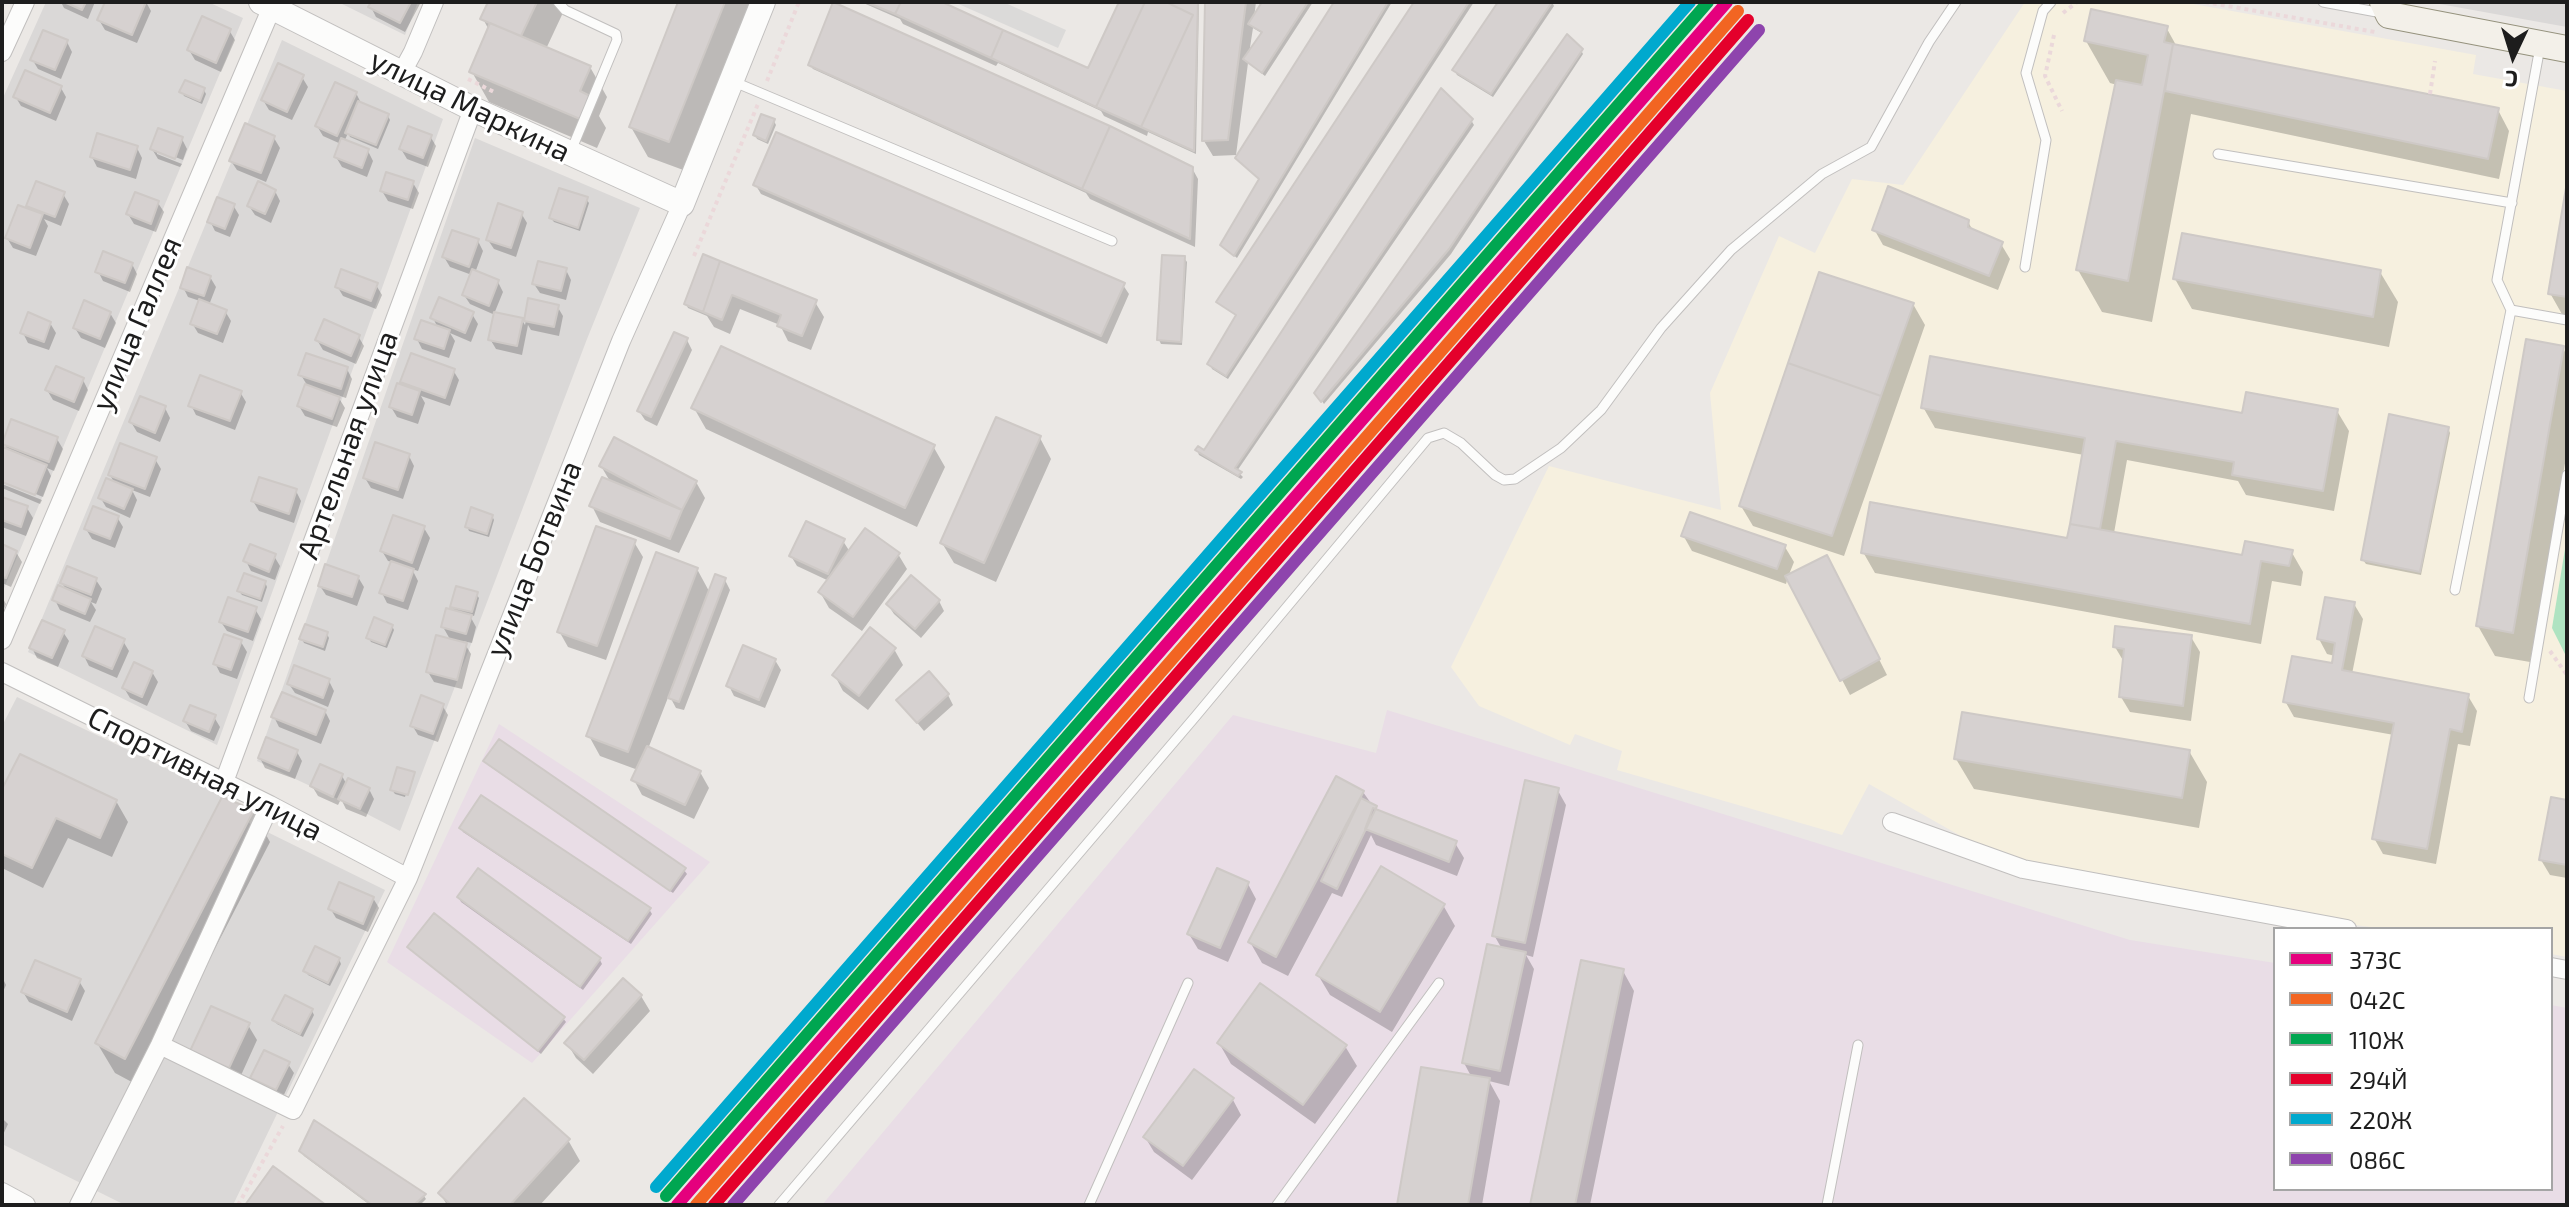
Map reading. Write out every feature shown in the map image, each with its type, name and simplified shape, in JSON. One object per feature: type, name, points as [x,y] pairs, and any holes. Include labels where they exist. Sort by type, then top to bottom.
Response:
[{"type":"main road","points":[[2386,8],[2567,49]]},
{"type":"street","points":[[2,52],[25,2]]},
{"type":"street","points":[[401,74],[434,2]]},
{"type":"street","name":"улица Ботвина","points":[[293,1110],[408,878],[621,341],[682,204],[763,2]]},
{"type":"street","name":"улица Маркина","points":[[266,5],[473,109],[682,204]]},
{"type":"street","name":"улица Галлея","points":[[2,640],[266,5]]},
{"type":"street","name":"Артельная улица","points":[[224,782],[473,109]]},
{"type":"street","name":"Спортивная улица","points":[[2,672],[270,805],[408,878]]},
{"type":"street","points":[[79,1205],[160,1045],[270,805]]},
{"type":"street","points":[[1892,822],[2023,869],[2336,927]]},
{"type":"street","points":[[160,1045],[293,1110]]},
{"type":"street","points":[[2,1192],[26,1205]]},
{"type":"lane","points":[[558,2],[565,10],[616,34],[617,40],[569,154]]},
{"type":"lane","points":[[779,1205],[1428,438],[1444,433],[1461,443],[1504,480],[1515,479],[1561,448],[1601,410],[1661,328],[1731,250],[1822,174],[1871,147],[1929,42],[1956,2]]},
{"type":"lane","points":[[2025,267],[2046,140],[2026,73],[2043,11],[2051,2]]},
{"type":"lane","points":[[2323,2],[2386,8]]},
{"type":"lane","points":[[2455,590],[2511,310],[2497,280],[2541,44]]},
{"type":"lane","points":[[731,81],[1112,241]]},
{"type":"lane","points":[[2218,154],[2512,203]]},
{"type":"lane","points":[[2511,310],[2567,320]]},
{"type":"lane","points":[[2529,698],[2567,475]]},
{"type":"lane","points":[[1089,1205],[1188,983]]},
{"type":"lane","points":[[1277,1205],[1439,983]]},
{"type":"lane","points":[[1827,1205],[1858,1045]]},
{"type":"path","points":[[694,256],[799,2]]},
{"type":"path","points":[[2057,18],[2077,2]]},
{"type":"path","points":[[2054,32],[2045,76],[2062,111]]},
{"type":"path","points":[[2430,94],[2435,61]]},
{"type":"path","points":[[468,79],[496,93]]},
{"type":"path","points":[[2540,635],[2567,675]]},
{"type":"path","points":[[238,1205],[293,1110]]},
{"type":"shaded area","points":[[46,2],[208,2],[243,18],[2,593],[2,100]]},
{"type":"shaded area","points":[[338,2],[418,2],[405,35]]},
{"type":"shaded area","points":[[954,2],[1003,2],[1066,30],[1058,48]]},
{"type":"shaded area","points":[[2025,2],[2182,2],[2476,55],[2473,74],[2567,91],[2567,957],[2553,954],[2553,927],[2371,927],[2329,922],[1989,852],[1869,784],[1842,835],[1617,770],[1622,751],[1575,734],[1570,745],[1479,706],[1451,667],[1549,466],[1721,510],[1710,393],[1779,236],[1815,253],[1852,179],[1903,185]]},
{"type":"shaded area","points":[[2567,2],[2567,27],[2434,3]]},
{"type":"shaded area","points":[[282,40],[443,119],[217,745],[28,652]]},
{"type":"shaded area","points":[[475,138],[640,208],[400,831],[257,761]]},
{"type":"shaded area","points":[[17,697],[254,810],[249,823],[385,890],[233,1205],[125,1205],[2,1144],[2,726]]},
{"type":"shaded area","points":[[1387,710],[2130,940],[2273,963],[2273,1191],[2553,1191],[2553,1005],[2567,1008],[2567,1205],[822,1205],[1233,715],[1376,753]]},
{"type":"shaded area","points":[[499,724],[710,862],[532,1063],[387,962]]},
{"type":"green space","points":[[2567,537],[2567,658],[2552,628]]},
{"type":"building","points":[[64,2],[86,2],[82,10]]},
{"type":"building","points":[[105,2],[146,2],[132,35],[97,20]]},
{"type":"building","points":[[371,2],[411,2],[400,23],[368,7]]},
{"type":"building","points":[[488,2],[537,2],[521,36],[480,19]]},
{"type":"building","points":[[678,2],[725,2],[669,142],[629,127]]},
{"type":"building","points":[[833,2],[1110,126],[1082,189],[808,65]]},
{"type":"building","points":[[866,2],[901,2],[895,14]]},
{"type":"building","points":[[901,2],[942,2],[1003,30],[991,58],[895,14]]},
{"type":"building","points":[[1119,2],[1145,2],[1096,107],[991,58],[1003,30],[1088,68]]},
{"type":"building","points":[[1145,2],[1166,2],[1193,15],[1141,127],[1096,107]]},
{"type":"building","points":[[1166,2],[1198,2],[1194,151],[1141,127],[1193,15]]},
{"type":"building","points":[[1205,2],[1246,2],[1228,140],[1202,141]]},
{"type":"building","points":[[1262,2],[1308,2],[1262,73],[1243,59],[1262,32],[1248,24]]},
{"type":"building","points":[[1334,2],[1388,2],[1234,256],[1220,245],[1259,179],[1235,158]]},
{"type":"building","points":[[1414,2],[1469,2],[1226,376],[1207,364],[1236,315],[1216,302]]},
{"type":"building","points":[[1498,2],[1552,2],[1491,94],[1452,70]]},
{"type":"building","points":[[2091,9],[2168,26],[2164,42],[2173,44],[2128,281],[2076,270],[2116,80],[2142,85],[2148,55],[2084,41]]},
{"type":"building","points":[[202,16],[231,29],[216,63],[187,50]]},
{"type":"building","points":[[490,23],[591,66],[580,91],[590,96],[580,119],[469,72]]},
{"type":"building","points":[[43,30],[68,40],[55,70],[30,60]]},
{"type":"building","points":[[1567,34],[1583,49],[1449,249],[1321,402],[1314,393]]},
{"type":"building","points":[[2173,44],[2499,108],[2488,159],[2165,91]]},
{"type":"building","points":[[278,63],[304,75],[287,112],[261,100]]},
{"type":"building","points":[[25,70],[62,86],[50,113],[13,97]]},
{"type":"building","points":[[185,80],[205,88],[200,101],[179,92]]},
{"type":"building","points":[[335,82],[357,92],[337,136],[315,126]]},
{"type":"building","points":[[1441,88],[1473,119],[1235,468],[1242,472],[1238,476],[1195,450],[1198,446],[1204,450]]},
{"type":"building","points":[[358,101],[389,114],[376,145],[345,133]]},
{"type":"building","points":[[761,114],[775,119],[766,141],[753,135]]},
{"type":"building","points":[[245,123],[275,136],[261,173],[229,161]]},
{"type":"building","points":[[408,126],[432,135],[423,158],[399,149]]},
{"type":"building","points":[[1110,126],[1193,167],[1190,239],[1082,189]]},
{"type":"building","points":[[158,128],[183,137],[175,159],[150,149]]},
{"type":"building","points":[[776,132],[1125,283],[1101,336],[753,185]]},
{"type":"building","points":[[97,133],[138,146],[130,170],[90,157]]},
{"type":"building","points":[[341,138],[369,149],[362,168],[334,157]]},
{"type":"building","points":[[386,172],[414,181],[408,200],[380,191]]},
{"type":"building","points":[[36,181],[65,192],[55,217],[26,206]]},
{"type":"building","points":[[258,181],[276,190],[265,214],[247,206]]},
{"type":"building","points":[[2567,182],[2567,297],[2548,294]]},
{"type":"building","points":[[1888,186],[1969,220],[1968,227],[2003,242],[1989,276],[1872,230]]},
{"type":"building","points":[[559,188],[588,197],[578,228],[549,218]]},
{"type":"building","points":[[135,192],[159,201],[151,224],[126,214]]},
{"type":"building","points":[[217,197],[235,204],[225,229],[207,222]]},
{"type":"building","points":[[498,203],[523,212],[511,248],[486,240]]},
{"type":"building","points":[[18,205],[43,214],[30,248],[5,238]]},
{"type":"building","points":[[452,230],[479,239],[469,267],[442,257]]},
{"type":"building","points":[[2182,233],[2381,270],[2373,317],[2173,279]]},
{"type":"building","points":[[103,251],[133,263],[125,283],[95,272]]},
{"type":"building","points":[[703,254],[720,261],[703,312],[684,304]]},
{"type":"building","points":[[1162,255],[1185,256],[1181,342],[1157,340]]},
{"type":"building","points":[[538,261],[567,268],[561,291],[532,284]]},
{"type":"building","points":[[720,261],[817,300],[802,336],[777,326],[781,315],[732,295],[722,320],[703,312]]},
{"type":"building","points":[[187,267],[211,276],[204,296],[180,288]]},
{"type":"building","points":[[341,269],[378,283],[371,301],[335,287]]},
{"type":"building","points":[[472,269],[499,280],[489,306],[462,295]]},
{"type":"building","points":[[1819,272],[1914,303],[1881,396],[1788,363]]},
{"type":"building","points":[[439,297],[474,312],[465,333],[430,318]]},
{"type":"building","points":[[528,298],[559,305],[554,327],[524,321]]},
{"type":"building","points":[[199,299],[227,310],[217,334],[190,324]]},
{"type":"building","points":[[84,300],[111,312],[100,339],[73,328]]},
{"type":"building","points":[[28,312],[51,322],[44,342],[20,333]]},
{"type":"building","points":[[494,312],[523,318],[517,346],[488,340]]},
{"type":"building","points":[[324,319],[360,335],[351,356],[315,340]]},
{"type":"building","points":[[421,320],[450,330],[444,349],[414,339]]},
{"type":"building","points":[[674,332],[688,338],[651,417],[637,411]]},
{"type":"building","points":[[2526,339],[2564,346],[2513,633],[2476,626]]},
{"type":"building","points":[[721,346],[935,445],[905,508],[691,408]]},
{"type":"building","points":[[306,353],[348,367],[341,389],[298,375]]},
{"type":"building","points":[[411,353],[455,369],[445,398],[400,382]]},
{"type":"building","points":[[1930,356],[2242,413],[2246,392],[2338,409],[2323,491],[2232,475],[2234,462],[2116,441],[2100,529],[2070,524],[2085,438],[1921,408]]},
{"type":"building","points":[[1788,363],[1881,396],[1832,536],[1739,506]]},
{"type":"building","points":[[56,366],[84,378],[74,402],[45,390]]},
{"type":"building","points":[[200,375],[242,391],[230,421],[188,406]]},
{"type":"building","points":[[397,383],[420,391],[412,415],[389,407]]},
{"type":"building","points":[[305,384],[340,397],[332,419],[297,406]]},
{"type":"building","points":[[140,396],[166,406],[155,433],[129,422]]},
{"type":"building","points":[[2389,414],[2449,427],[2420,572],[2361,560]]},
{"type":"building","points":[[996,417],[1041,436],[984,563],[940,543]]},
{"type":"building","points":[[11,419],[58,437],[49,462],[2,444]]},
{"type":"building","points":[[614,437],[697,481],[682,510],[599,466]]},
{"type":"building","points":[[375,442],[410,454],[398,490],[363,478]]},
{"type":"building","points":[[120,443],[157,457],[145,489],[108,475]]},
{"type":"building","points":[[3,447],[47,465],[35,495],[2,482]]},
{"type":"building","points":[[259,477],[297,489],[289,514],[251,501]]},
{"type":"building","points":[[602,477],[682,510],[670,539],[589,506]]},
{"type":"building","points":[[106,478],[133,489],[124,509],[98,498]]},
{"type":"building","points":[[2,497],[28,506],[21,527],[2,520]]},
{"type":"building","points":[[1870,502],[2067,538],[2070,524],[2242,555],[2245,541],[2293,550],[2289,566],[2261,561],[2250,624],[1861,553]]},
{"type":"building","points":[[93,506],[119,516],[110,539],[84,529]]},
{"type":"building","points":[[471,507],[493,515],[487,534],[465,527]]},
{"type":"building","points":[[1690,512],[1786,545],[1777,569],[1681,536]]},
{"type":"building","points":[[393,515],[425,526],[412,563],[380,551]]},
{"type":"building","points":[[806,521],[845,539],[828,574],[789,556]]},
{"type":"building","points":[[596,526],[636,540],[597,646],[557,632]]},
{"type":"building","points":[[865,528],[900,553],[853,617],[818,592]]},
{"type":"building","points":[[2,544],[17,551],[6,578],[2,577]]},
{"type":"building","points":[[250,544],[276,554],[269,572],[243,561]]},
{"type":"building","points":[[656,552],[698,568],[628,752],[586,736]]},
{"type":"building","points":[[1827,555],[1880,659],[1840,681],[1785,576]]},
{"type":"building","points":[[391,561],[414,569],[403,601],[379,593]]},
{"type":"building","points":[[325,564],[359,576],[352,597],[318,586]]},
{"type":"building","points":[[67,566],[97,578],[91,595],[60,583]]},
{"type":"building","points":[[244,573],[266,581],[260,599],[237,591]]},
{"type":"building","points":[[715,574],[726,578],[679,702],[668,698]]},
{"type":"building","points":[[911,575],[940,600],[915,629],[886,604]]},
{"type":"building","points":[[58,585],[91,599],[85,614],[52,600]]},
{"type":"building","points":[[456,586],[478,592],[472,612],[450,607]]},
{"type":"building","points":[[228,597],[257,607],[248,632],[219,622]]},
{"type":"building","points":[[2325,597],[2355,602],[2342,670],[2469,694],[2462,732],[2450,729],[2427,849],[2372,839],[2394,723],[2283,702],[2292,656],[2332,663],[2335,643],[2317,639]]},
{"type":"building","points":[[446,608],[472,615],[466,634],[441,627]]},
{"type":"building","points":[[374,617],[393,625],[385,645],[366,638]]},
{"type":"building","points":[[42,620],[65,630],[52,658],[29,648]]},
{"type":"building","points":[[305,624],[328,632],[323,647],[299,639]]},
{"type":"building","points":[[95,626],[125,639],[112,669],[82,656]]},
{"type":"building","points":[[2115,626],[2192,635],[2183,706],[2119,697],[2124,649],[2113,647]]},
{"type":"building","points":[[870,627],[896,648],[859,696],[832,675]]},
{"type":"building","points":[[224,634],[242,640],[231,670],[213,664]]},
{"type":"building","points":[[436,635],[467,643],[457,680],[426,672]]},
{"type":"building","points":[[743,645],[776,659],[759,700],[726,686]]},
{"type":"building","points":[[134,662],[153,671],[142,697],[122,688]]},
{"type":"building","points":[[294,665],[330,679],[323,698],[287,684]]},
{"type":"building","points":[[929,671],[949,694],[917,723],[896,700]]},
{"type":"building","points":[[282,692],[326,710],[316,735],[271,717]]},
{"type":"building","points":[[421,695],[444,704],[433,734],[410,726]]},
{"type":"building","points":[[190,705],[216,715],[209,732],[183,721]]},
{"type":"building","points":[[1962,712],[2190,750],[2182,798],[1954,759]]},
{"type":"building","points":[[266,737],[298,750],[289,771],[258,758]]},
{"type":"building","points":[[499,739],[686,868],[670,891],[483,761]]},
{"type":"building","points":[[647,746],[701,771],[685,805],[631,780]]},
{"type":"building","points":[[20,754],[117,800],[100,838],[56,818],[32,868],[2,854],[2,789]]},
{"type":"building","points":[[320,764],[343,774],[333,797],[310,786]]},
{"type":"building","points":[[397,767],[415,772],[408,795],[390,790]]},
{"type":"building","points":[[1336,776],[1364,791],[1276,957],[1248,942]]},
{"type":"building","points":[[348,778],[370,788],[360,809],[338,799]]},
{"type":"building","points":[[1525,780],[1559,788],[1525,943],[1492,936]]},
{"type":"building","points":[[481,795],[651,908],[628,941],[459,828]]},
{"type":"building","points":[[222,797],[254,810],[125,1059],[95,1043]]},
{"type":"building","points":[[2551,797],[2567,800],[2567,865],[2539,860]]},
{"type":"building","points":[[1361,798],[1377,806],[1337,889],[1321,881]]},
{"type":"building","points":[[1373,808],[1457,841],[1449,862],[1365,829]]},
{"type":"building","points":[[1381,866],[1445,904],[1380,1012],[1316,975]]},
{"type":"building","points":[[478,868],[601,958],[580,987],[457,897]]},
{"type":"building","points":[[1217,868],[1249,882],[1220,948],[1187,934]]},
{"type":"building","points":[[339,882],[374,897],[363,924],[328,909]]},
{"type":"building","points":[[434,913],[565,1017],[538,1051],[407,947]]},
{"type":"building","points":[[1487,944],[1526,952],[1500,1071],[1462,1063]]},
{"type":"building","points":[[315,946],[340,958],[328,983],[303,971]]},
{"type":"building","points":[[35,960],[81,979],[67,1012],[21,992]]},
{"type":"building","points":[[1581,960],[1624,969],[1575,1205],[1530,1205]]},
{"type":"building","points":[[623,978],[642,995],[584,1060],[564,1043]]},
{"type":"building","points":[[1260,983],[1347,1045],[1303,1105],[1217,1043]]},
{"type":"building","points":[[285,995],[313,1009],[300,1034],[272,1020]]},
{"type":"building","points":[[211,1006],[250,1023],[229,1068],[190,1051]]},
{"type":"building","points":[[264,1050],[290,1062],[276,1090],[250,1078]]},
{"type":"building","points":[[1421,1067],[1490,1078],[1468,1205],[1397,1205]]},
{"type":"building","points":[[1194,1069],[1234,1098],[1183,1166],[1143,1137]]},
{"type":"building","points":[[524,1098],[570,1139],[510,1205],[451,1205],[438,1193]]},
{"type":"building","points":[[314,1120],[426,1194],[414,1205],[372,1205],[299,1151]]},
{"type":"building","points":[[273,1166],[326,1205],[245,1205]]},
{"type":"transit line","name":"220Ж","points":[[656,1187],[1690,2]]},
{"type":"transit line","name":"110Ж","points":[[666,1196],[1708,2]]},
{"type":"transit line","name":"373C","points":[[677,1205],[1727,2]]},
{"type":"transit line","name":"042С","points":[[696,1205],[1738,11]]},
{"type":"transit line","name":"294Й","points":[[714,1205],[1748,20]]},
{"type":"transit line","name":"086С","points":[[733,1205],[1759,30]]}]
